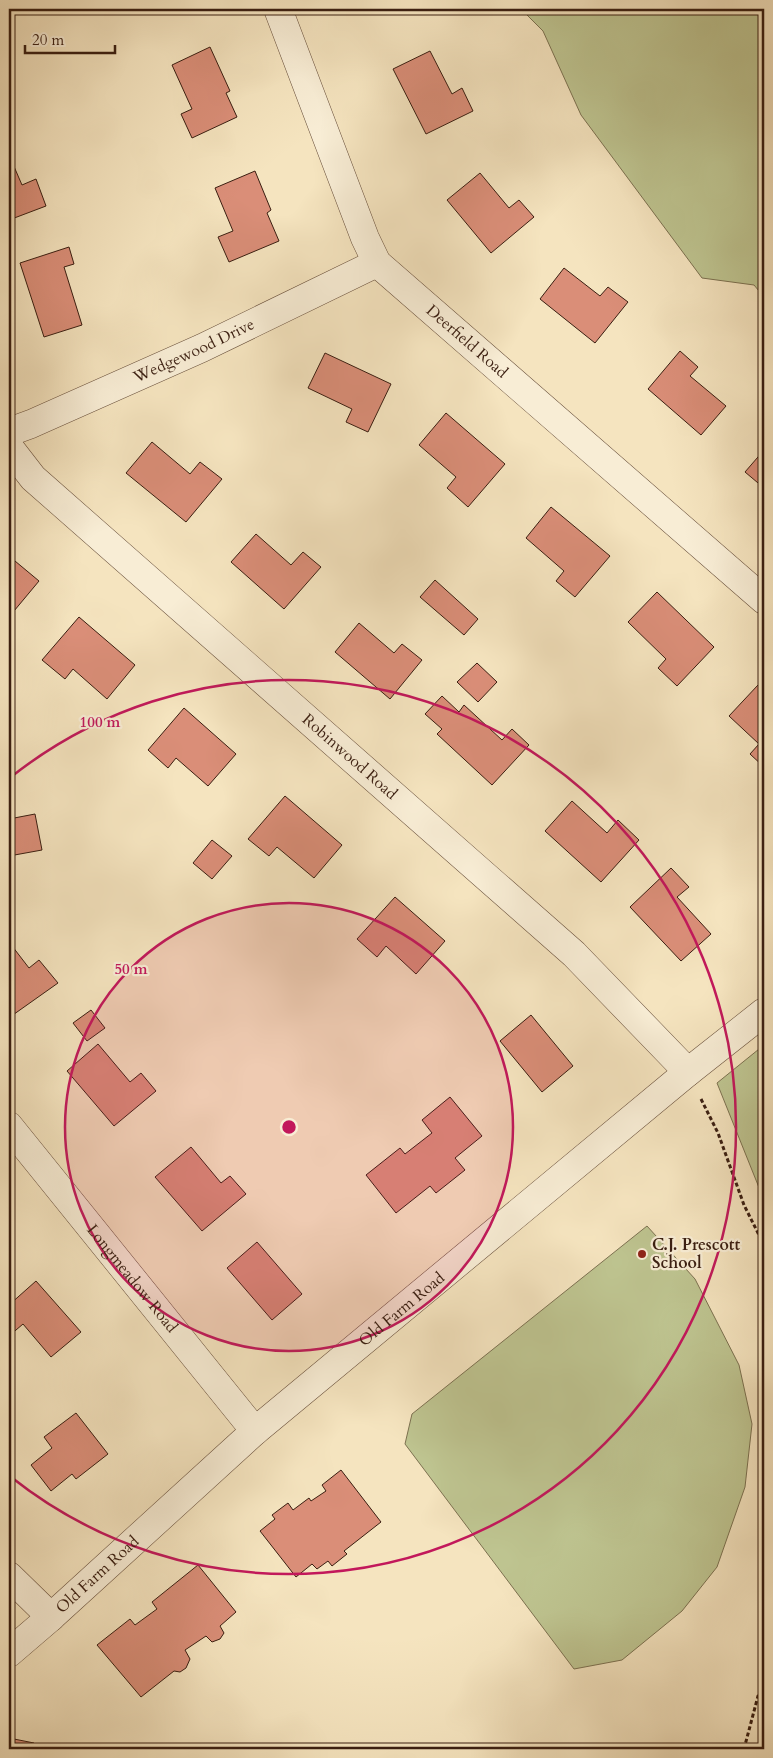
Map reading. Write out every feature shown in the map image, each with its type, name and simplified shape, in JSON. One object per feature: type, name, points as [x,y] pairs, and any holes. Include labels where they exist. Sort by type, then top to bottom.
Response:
[{"type":"street","name":"Deerfield Road","points":[[278,9],[365,238],[377,262],[764,600]]},
{"type":"street","name":"Wedgewood Drive","points":[[9,432],[32,424],[202,348],[377,262]]},
{"type":"street","name":"Robinwood Road","points":[[9,447],[33,478],[574,954],[688,1072]]},
{"type":"street","name":"Old Farm Road","points":[[9,1653],[51,1618],[255,1431],[688,1072],[764,1012]]},
{"type":"street","name":"Longmeadow Road","points":[[9,1126],[255,1431]]},
{"type":"street","points":[[9,1576],[51,1618]]},
{"type":"path","points":[[688,1072],[718,1133],[744,1205],[764,1245]]},
{"type":"path","points":[[744,1749],[758,1696],[764,1698]]},
{"type":"green space","points":[[521,9],[764,9],[764,297],[754,285],[702,278],[581,115],[543,31]]},
{"type":"green space","points":[[764,1045],[764,1200],[717,1083]]},
{"type":"green space","points":[[647,1226],[695,1279],[739,1365],[752,1424],[745,1487],[717,1567],[682,1611],[622,1660],[574,1669],[405,1444],[412,1414]]},
{"type":"building","points":[[210,47],[230,91],[226,93],[237,117],[192,138],[181,114],[192,109],[172,65]]},
{"type":"building","points":[[430,51],[452,94],[462,88],[473,111],[426,134],[393,69]]},
{"type":"building","points":[[9,155],[22,185],[36,179],[46,206],[9,220]]},
{"type":"building","points":[[255,171],[271,210],[267,213],[279,241],[229,262],[218,237],[233,231],[215,188]]},
{"type":"building","points":[[480,173],[509,208],[519,200],[534,217],[491,253],[447,200]]},
{"type":"building","points":[[69,247],[74,264],[64,267],[82,325],[44,337],[20,263]]},
{"type":"building","points":[[564,268],[600,296],[608,287],[628,302],[595,343],[540,299]]},
{"type":"building","points":[[680,351],[698,367],[690,376],[726,406],[701,435],[648,389]]},
{"type":"building","points":[[325,353],[391,384],[368,432],[346,422],[352,409],[308,388]]},
{"type":"building","points":[[446,413],[505,464],[468,507],[447,488],[456,477],[419,445]]},
{"type":"building","points":[[152,442],[190,474],[200,462],[222,479],[186,522],[126,473]]},
{"type":"building","points":[[764,450],[764,488],[745,472]]},
{"type":"building","points":[[551,507],[610,556],[575,597],[556,581],[564,571],[526,538]]},
{"type":"building","points":[[256,534],[291,565],[303,552],[321,567],[284,609],[231,562]]},
{"type":"building","points":[[9,556],[39,581],[9,617]]},
{"type":"building","points":[[435,580],[478,619],[464,635],[420,597]]},
{"type":"building","points":[[657,592],[714,647],[677,686],[658,668],[666,659],[628,622]]},
{"type":"building","points":[[79,617],[135,665],[107,699],[73,669],[65,679],[42,660]]},
{"type":"building","points":[[359,623],[394,653],[402,644],[422,660],[390,699],[335,652]]},
{"type":"building","points":[[477,663],[497,682],[478,702],[457,682]]},
{"type":"building","points":[[758,685],[764,691],[764,767],[750,754],[759,744],[729,716]]},
{"type":"building","points":[[442,696],[459,712],[464,705],[502,740],[512,729],[529,745],[492,785],[437,734],[442,729],[425,714]]},
{"type":"building","points":[[184,708],[236,754],[208,786],[176,758],[168,768],[148,750]]},
{"type":"building","points":[[285,796],[342,845],[314,878],[277,847],[269,856],[248,839]]},
{"type":"building","points":[[572,801],[607,833],[618,820],[639,840],[601,882],[545,831]]},
{"type":"building","points":[[35,814],[42,850],[9,856],[9,819]]},
{"type":"building","points":[[212,840],[232,856],[212,879],[193,863]]},
{"type":"building","points":[[671,868],[689,887],[677,897],[711,934],[681,961],[630,907]]},
{"type":"building","points":[[395,897],[445,941],[416,974],[386,946],[377,957],[357,939]]},
{"type":"building","points":[[9,942],[29,968],[39,960],[58,983],[10,1017],[9,1016]]},
{"type":"building","points":[[91,1010],[105,1028],[87,1041],[73,1023]]},
{"type":"building","points":[[531,1015],[573,1066],[542,1092],[500,1041]]},
{"type":"building","points":[[98,1044],[130,1082],[141,1073],[156,1091],[114,1126],[67,1071]]},
{"type":"building","points":[[450,1097],[482,1136],[455,1158],[465,1170],[436,1193],[430,1186],[396,1213],[366,1175],[400,1148],[405,1154],[432,1133],[422,1120]]},
{"type":"building","points":[[191,1147],[221,1183],[230,1176],[246,1194],[202,1231],[155,1177]]},
{"type":"building","points":[[257,1242],[302,1294],[272,1320],[227,1268]]},
{"type":"building","points":[[36,1281],[81,1332],[51,1357],[23,1324],[9,1336],[9,1305]]},
{"type":"building","points":[[76,1413],[108,1454],[76,1479],[72,1474],[51,1491],[31,1465],[52,1448],[44,1437]]},
{"type":"building","points":[[341,1470],[381,1522],[344,1551],[347,1554],[332,1566],[328,1561],[317,1569],[312,1564],[296,1577],[260,1531],[275,1519],[272,1515],[288,1503],[293,1510],[309,1498],[311,1501],[326,1491],[322,1485]]},
{"type":"building","points":[[198,1565],[236,1612],[220,1626],[224,1633],[220,1639],[212,1642],[206,1636],[185,1650],[190,1659],[186,1668],[180,1672],[174,1671],[141,1697],[97,1645],[130,1619],[135,1625],[157,1609],[152,1602]]},
{"type":"building","points":[[9,1738],[34,1743],[33,1749],[9,1749]]},
{"type":"place","name":"C.J. Prescott School","points":[[642,1254]]}]
